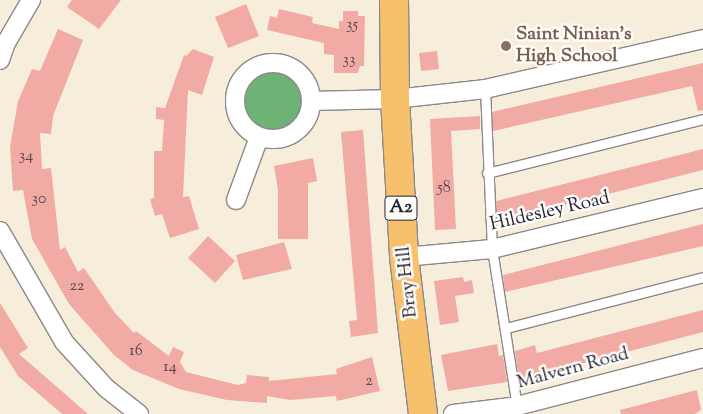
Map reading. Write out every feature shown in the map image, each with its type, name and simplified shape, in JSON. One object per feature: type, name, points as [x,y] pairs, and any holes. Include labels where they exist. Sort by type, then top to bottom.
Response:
[{"type":"highway","name":"Bray Hill","points":[[394,0],[395,99],[404,257],[423,414]]},
{"type":"street","points":[[0,60],[6,43],[31,0]]},
{"type":"street","points":[[311,101],[395,99],[485,89],[703,39]]},
{"type":"street","points":[[267,64],[289,66],[305,80],[311,101],[304,124],[295,133],[271,139],[260,137],[242,123],[235,103],[236,92],[247,73],[267,64]]},
{"type":"street","points":[[236,200],[260,137]]},
{"type":"street","name":"Hildesley Road","points":[[404,257],[492,249],[703,198]]},
{"type":"street","points":[[0,231],[64,342],[106,388],[139,414]]},
{"type":"street","name":"Malvern Road","points":[[453,414],[507,409],[703,358]]},
{"type":"lane","points":[[485,89],[487,173],[492,249],[506,328],[507,409]]},
{"type":"lane","points":[[487,173],[703,119]]},
{"type":"lane","points":[[506,328],[703,277]]},
{"type":"green space","points":[[273,71],[290,76],[295,80],[299,85],[304,102],[299,119],[295,124],[290,128],[273,133],[256,128],[251,124],[247,119],[242,102],[247,85],[251,80],[256,76]]},
{"type":"building","points":[[72,0],[121,0],[99,29],[67,7]]},
{"type":"building","points":[[246,4],[259,36],[228,48],[215,17]]},
{"type":"building","points":[[279,9],[313,17],[312,23],[339,29],[339,21],[343,21],[343,11],[358,11],[358,16],[365,16],[364,66],[360,66],[358,73],[334,73],[334,55],[324,54],[324,43],[267,30],[270,16],[277,18]]},
{"type":"building","points":[[58,29],[83,40],[53,116],[51,134],[40,133],[42,169],[51,168],[60,250],[65,247],[78,272],[84,268],[115,313],[134,333],[136,331],[169,356],[173,347],[184,352],[180,362],[186,372],[238,385],[246,383],[247,375],[269,377],[269,381],[337,374],[336,369],[372,357],[380,391],[337,401],[336,396],[290,400],[267,396],[267,403],[227,400],[179,389],[133,370],[114,355],[69,304],[32,239],[23,190],[13,191],[10,147],[18,101],[32,69],[40,71]]},
{"type":"building","points":[[193,49],[214,57],[202,95],[188,90],[183,197],[189,196],[199,229],[170,238],[162,214],[155,216],[150,199],[154,198],[154,151],[162,151],[164,120],[156,119],[156,107],[165,108],[184,55],[186,56]]},
{"type":"building","points":[[437,51],[439,69],[421,71],[419,53]]},
{"type":"building","points":[[703,63],[703,110],[698,111],[692,86],[493,131],[492,112]]},
{"type":"building","points":[[480,116],[480,129],[451,131],[456,229],[435,230],[430,119]]},
{"type":"building","points":[[363,130],[378,333],[351,337],[349,321],[357,320],[341,132]]},
{"type":"building","points":[[703,149],[703,170],[497,222],[496,201]]},
{"type":"building","points":[[313,158],[317,181],[308,183],[308,239],[278,239],[278,190],[274,166]]},
{"type":"building","points":[[703,224],[703,246],[505,292],[503,275]]},
{"type":"building","points":[[208,236],[235,261],[215,283],[188,258]]},
{"type":"building","points":[[284,242],[292,269],[243,280],[236,255]]},
{"type":"building","points":[[463,277],[464,282],[472,280],[474,293],[455,296],[459,322],[440,325],[434,281]]},
{"type":"building","points":[[0,303],[28,348],[19,354],[88,414],[62,414],[18,376],[0,347]]},
{"type":"building","points":[[703,310],[703,332],[519,380],[515,351],[535,345],[537,353]]},
{"type":"building","points":[[497,344],[499,356],[503,355],[507,382],[448,391],[441,355]]},
{"type":"building","points":[[697,390],[701,410],[695,414],[621,414],[620,410]]},
{"type":"place","name":"Saint Ninian's High School","points":[[506,46]]}]
